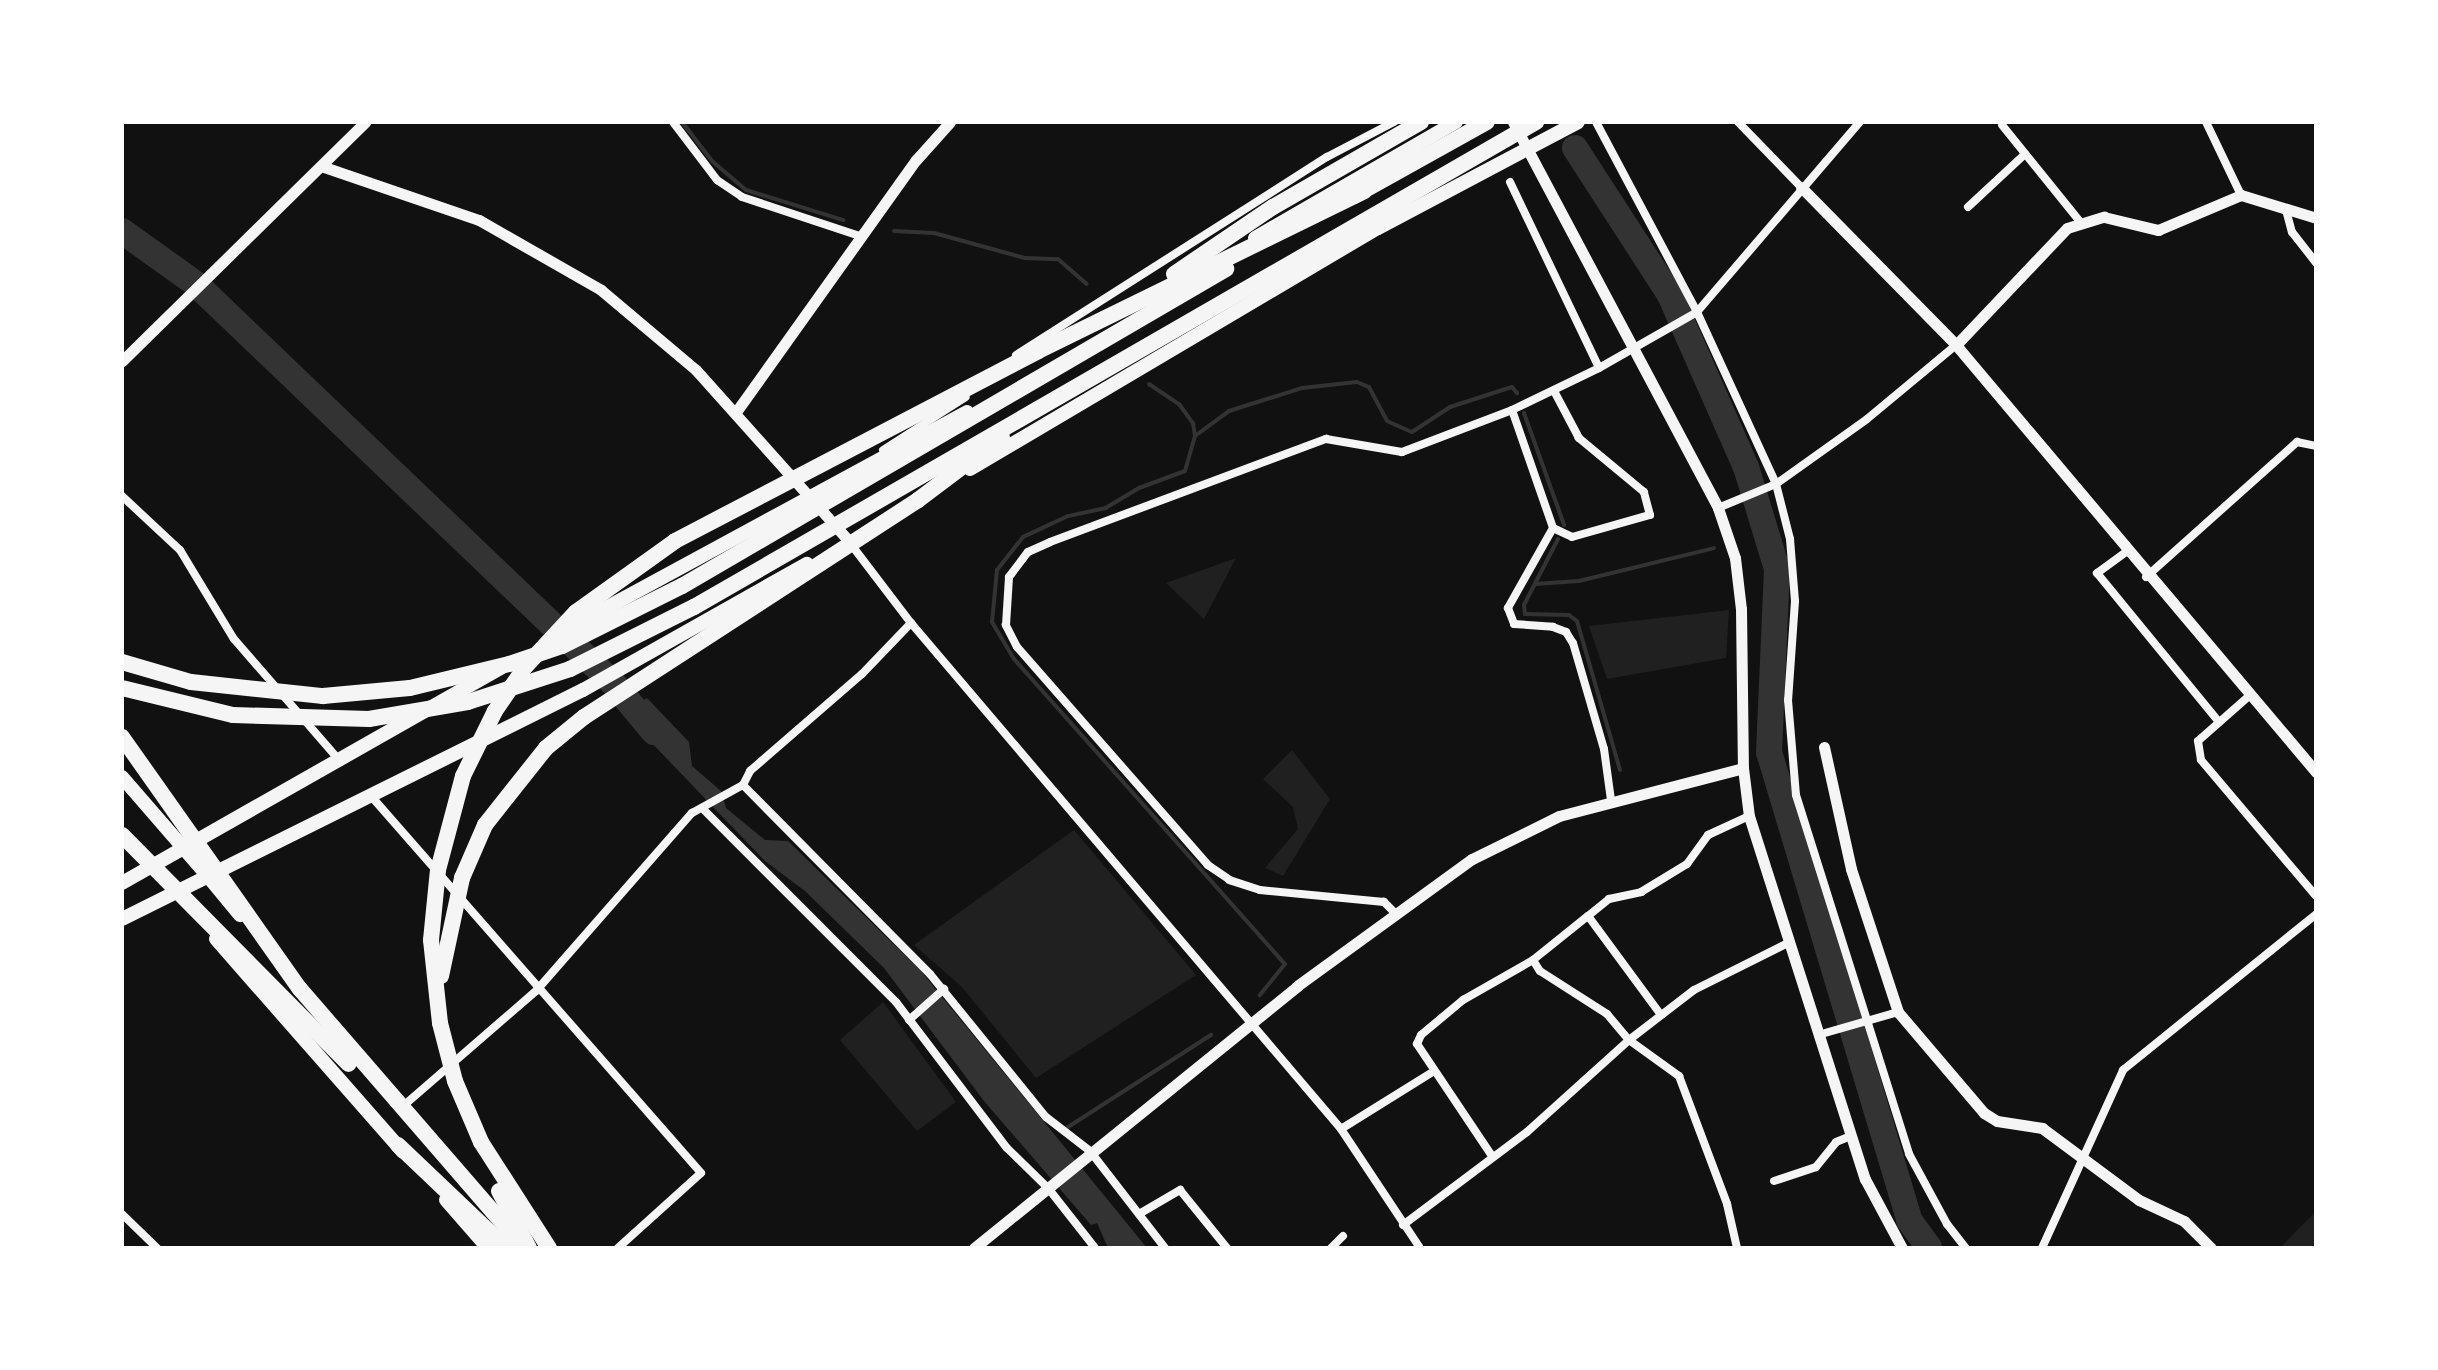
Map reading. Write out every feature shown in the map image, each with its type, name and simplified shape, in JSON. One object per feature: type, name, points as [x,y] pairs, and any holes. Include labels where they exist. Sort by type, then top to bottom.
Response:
[{"type":"highway","points":[[990,399],[1273,207],[1421,122]]},
{"type":"highway","points":[[122,662],[191,682],[278,695],[370,694],[464,678],[562,646],[623,617],[1487,122]]},
{"type":"highway","points":[[122,688],[186,706],[279,720],[369,719],[468,702],[570,669],[632,640],[1536,122]]},
{"type":"highway","points":[[549,1248],[481,1142],[455,1081],[440,1023],[431,940],[438,870],[463,776],[495,711],[525,667],[576,612],[675,541],[1038,351],[1364,191]]},
{"type":"highway","points":[[526,1248],[458,1113],[441,1022],[445,941],[462,878],[485,825],[530,765],[565,732],[907,507],[1061,393]]},
{"type":"highway","points":[[122,737],[300,989],[526,1248]]},
{"type":"highway","points":[[122,835],[380,1096],[518,1248]]},
{"type":"highway","points":[[398,1145],[506,1248]]},
{"type":"main road","points":[[122,883],[341,763],[584,619],[990,399],[1456,122]]},
{"type":"main road","points":[[122,919],[583,690],[849,541],[1378,228],[1578,122]]},
{"type":"main road","points":[[122,777],[402,1108],[526,1248]]},
{"type":"main road","points":[[122,842],[488,1248]]},
{"type":"street","points":[[122,361],[324,167],[365,122]]},
{"type":"street","points":[[673,122],[717,180],[742,197],[860,236]]},
{"type":"street","points":[[736,412],[860,236],[950,122]]},
{"type":"street","points":[[846,475],[975,391],[1031,343],[1180,254],[1327,157],[1394,122]]},
{"type":"street","points":[[1513,122],[1718,508],[1735,558],[1741,609],[1743,768],[1749,816],[1851,1136],[1884,1224],[1902,1248]]},
{"type":"street","points":[[1596,122],[1695,313],[1776,484],[1793,570],[1788,700],[1796,795],[1909,1154],[1947,1224],[1966,1248]]},
{"type":"street","points":[[1738,122],[1956,345],[2146,577],[2316,772]]},
{"type":"street","points":[[1395,913],[1384,902],[1260,890],[1230,880],[1208,865],[1017,647],[1006,625],[1009,577],[1028,552],[1050,542],[1326,439],[1402,452],[1512,410],[1599,368],[1695,313],[1860,122]]},
{"type":"street","points":[[2206,122],[2241,195]]},
{"type":"street","points":[[2002,125],[2081,223]]},
{"type":"street","points":[[1968,207],[2025,154]]},
{"type":"street","points":[[324,167],[479,220],[524,242],[636,316],[736,412],[849,541],[911,623],[1341,1129],[1420,1248]]},
{"type":"street","points":[[1510,182],[1599,368]]},
{"type":"street","points":[[1718,508],[1776,484],[1867,419],[1956,345],[2067,228],[2104,217],[2158,230],[2241,195],[2316,218]]},
{"type":"street","points":[[2286,210],[2292,232],[2316,263]]},
{"type":"street","points":[[1512,410],[1553,528],[1572,537],[1650,515],[1644,492],[1579,438],[1554,391]]},
{"type":"street","points":[[2146,577],[2297,442],[2316,446]]},
{"type":"street","points":[[122,496],[180,550],[234,639],[341,763]]},
{"type":"street","points":[[1553,528],[1508,608],[1514,624],[1553,627],[1566,632],[1573,643],[1604,749],[1611,800]]},
{"type":"street","points":[[2126,552],[2097,573],[2218,721]]},
{"type":"street","points":[[402,1108],[536,991],[702,808],[743,785],[750,771],[862,674],[911,623]]},
{"type":"street","points":[[2249,696],[2198,741],[2201,760],[2316,896]]},
{"type":"street","points":[[1824,747],[1851,869],[1898,1012],[1984,1113],[1997,1121],[2042,1128],[2139,1200],[2184,1221],[2211,1248]]},
{"type":"street","points":[[974,1248],[1251,1023],[1395,913],[1507,840],[1611,800],[1743,768]]},
{"type":"street","points":[[743,785],[944,989],[1058,1127],[1090,1151],[1165,1248]]},
{"type":"street","points":[[371,796],[536,991],[701,1173],[618,1248]]},
{"type":"street","points":[[702,808],[909,1020],[1007,1148],[1048,1188],[1095,1248]]},
{"type":"street","points":[[1492,1156],[1417,1044],[1421,1035],[1463,1000],[1533,960],[1609,899],[1641,892],[1687,864],[1708,835],[1749,816]]},
{"type":"street","points":[[2042,1248],[2123,1070],[2316,914]]},
{"type":"street","points":[[1588,916],[1661,1015]]},
{"type":"street","points":[[1403,1225],[1527,1132],[1629,1040],[1694,990],[1790,942]]},
{"type":"street","points":[[1533,960],[1540,971],[1607,1014],[1629,1040],[1679,1076],[1727,1204],[1737,1248]]},
{"type":"street","points":[[909,1020],[944,989]]},
{"type":"street","points":[[1818,1035],[1898,1012]]},
{"type":"street","points":[[1341,1129],[1434,1071]]},
{"type":"street","points":[[1774,1181],[1816,1167],[1836,1142],[1851,1136]]},
{"type":"street","points":[[1139,1214],[1180,1190],[1227,1248]]},
{"type":"street","points":[[122,1214],[157,1248]]},
{"type":"street","points":[[1331,1248],[1343,1236]]},
{"type":"shaded area","points":[[1236,558],[1204,619],[1166,583]]},
{"type":"shaded area","points":[[1729,610],[1726,658],[1607,679],[1589,626]]},
{"type":"shaded area","points":[[647,698],[689,742],[692,766],[721,791],[726,808],[765,840],[788,841],[920,970],[1147,1248],[1108,1248],[1097,1223],[1091,1225],[984,1101],[884,968],[805,891],[765,861],[623,713]]},
{"type":"shaded area","points":[[1292,750],[1330,799],[1283,876],[1265,868],[1298,829],[1293,807],[1263,779]]},
{"type":"shaded area","points":[[1074,830],[1196,975],[1036,1078],[962,987],[914,945]]},
{"type":"shaded area","points":[[883,1002],[956,1102],[917,1131],[840,1040]]},
{"type":"shaded area","points":[[2316,1211],[2316,1248],[2280,1248]]},
{"type":"waterway","points":[[682,122],[712,161],[746,190],[843,220]]},
{"type":"waterway","points":[[1575,148],[1670,295],[1746,467],[1777,569],[1769,752],[1909,1220],[1929,1248]]},
{"type":"waterway","points":[[122,231],[196,284],[613,683],[654,732]]},
{"type":"waterway","points":[[894,231],[934,233],[1025,258],[1058,259],[1087,284]]},
{"type":"waterway","points":[[1195,436],[1229,411],[1302,388],[1357,382],[1369,387],[1387,421],[1412,432],[1450,407],[1512,387],[1517,393]]},
{"type":"waterway","points":[[1149,384],[1179,404],[1193,423],[1195,436],[1185,471],[1139,488],[1106,508],[1068,516],[1023,537],[997,570],[992,622],[1014,659],[1285,964],[1260,995]]},
{"type":"waterway","points":[[1524,413],[1564,525]]},
{"type":"waterway","points":[[1558,539],[1524,605],[1525,614],[1569,615],[1577,621],[1620,770]]},
{"type":"waterway","points":[[1535,584],[1579,581],[1714,548]]},
{"type":"waterway","points":[[1065,1129],[1211,1035]]}]
